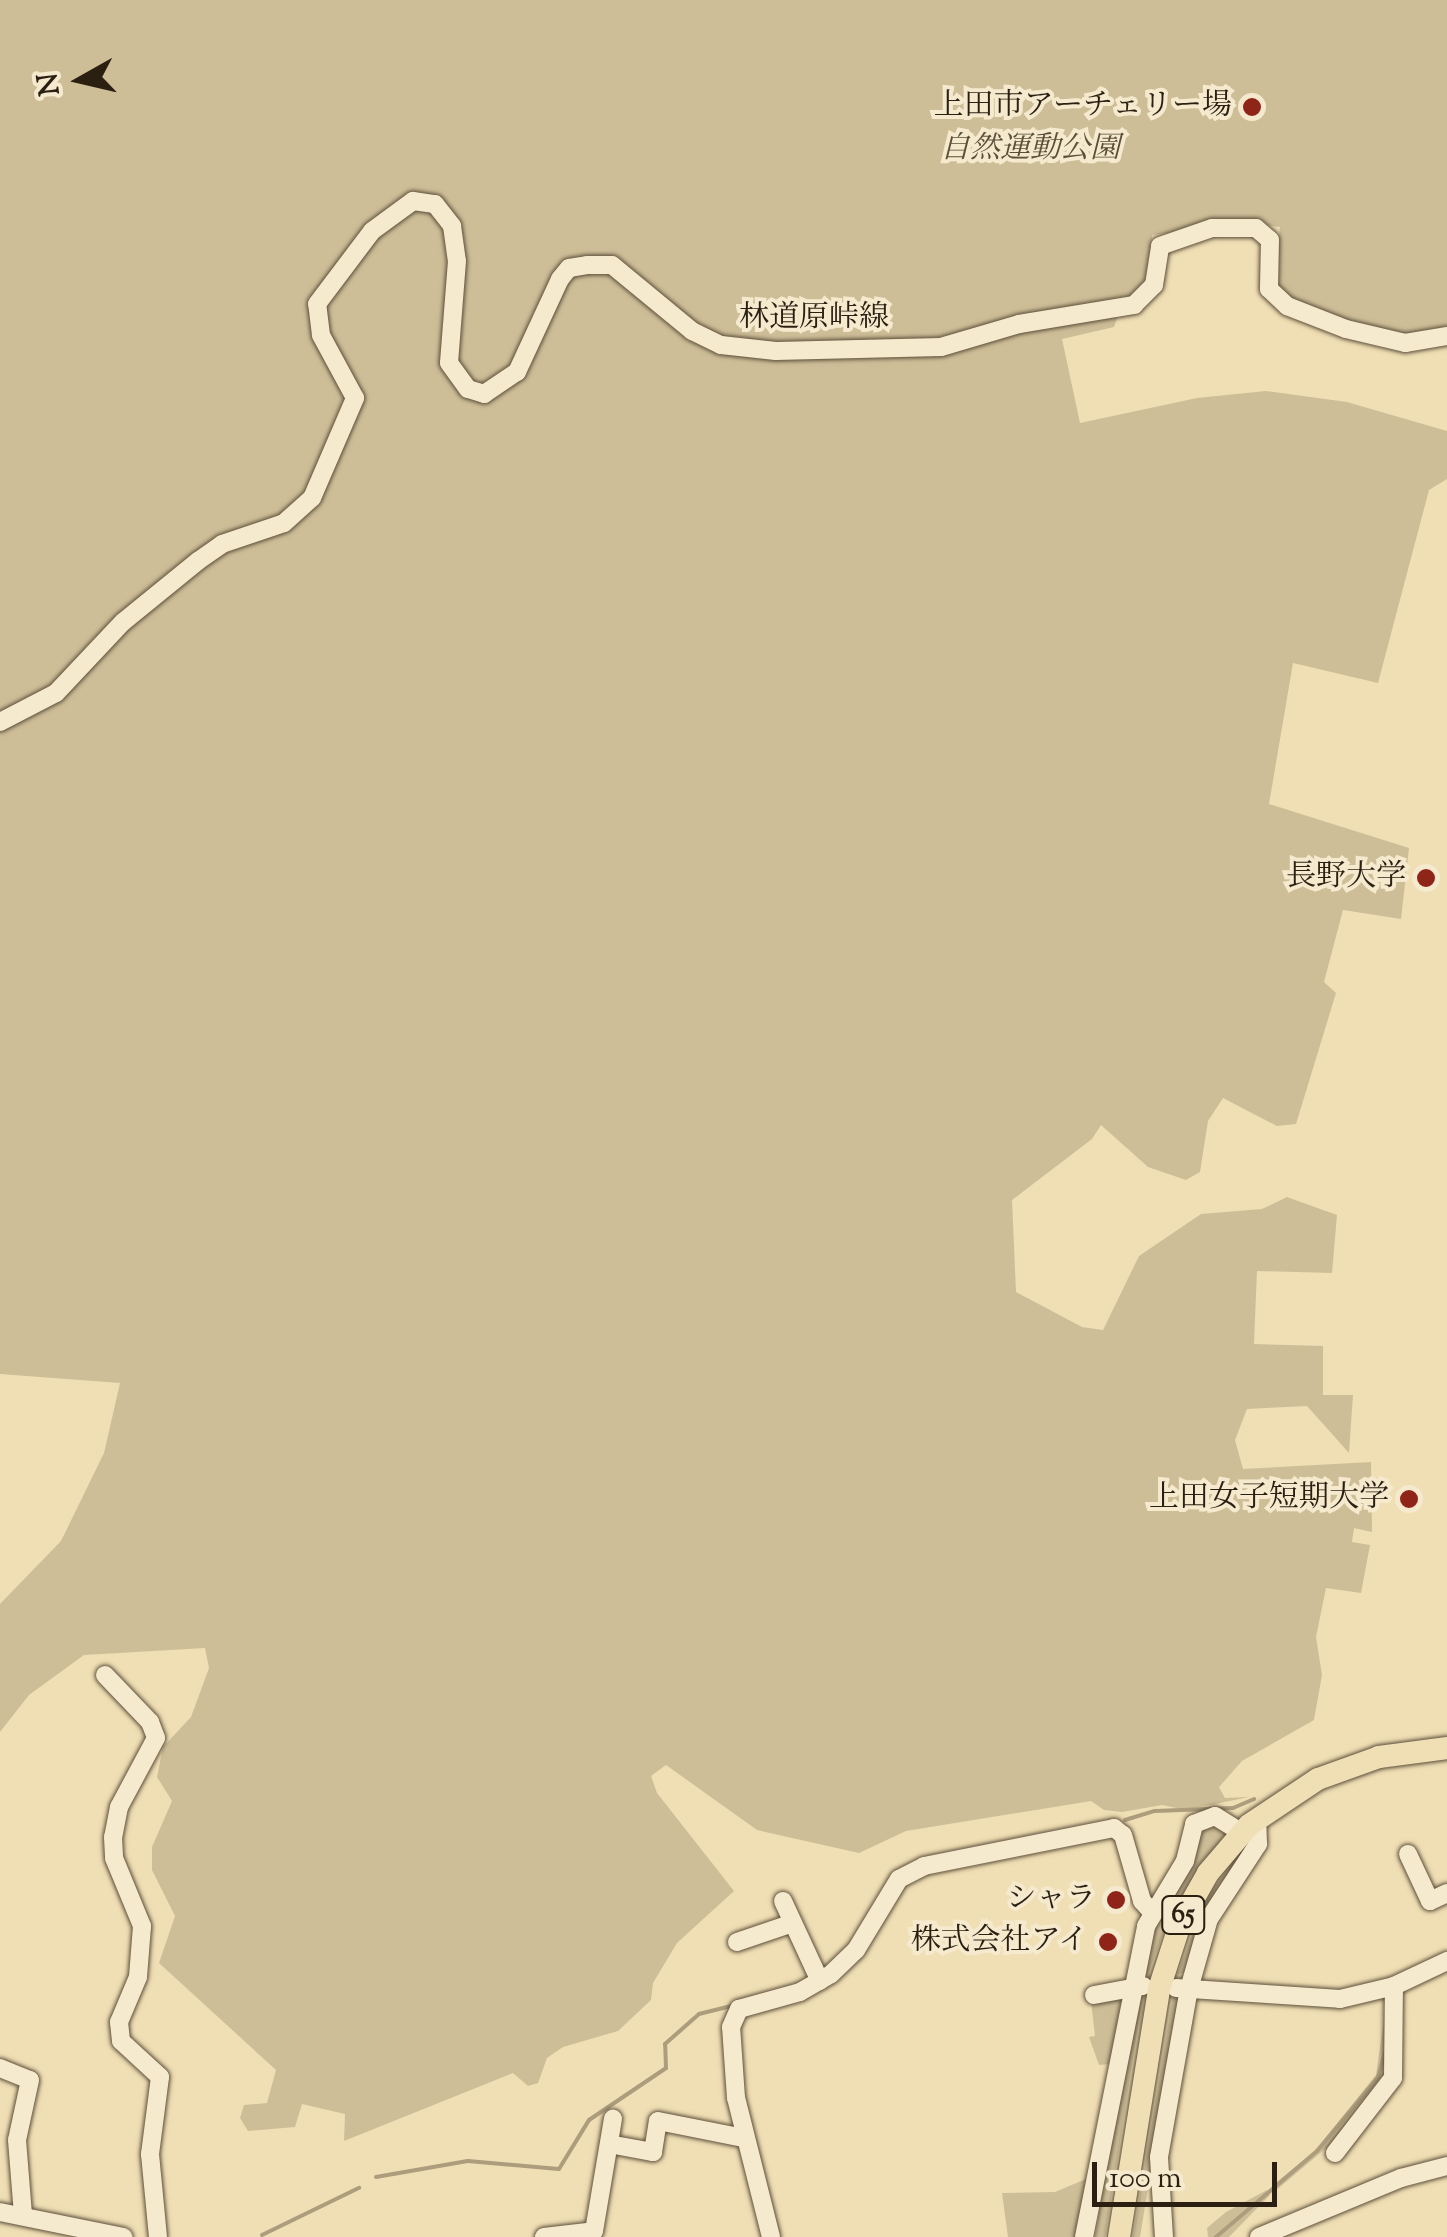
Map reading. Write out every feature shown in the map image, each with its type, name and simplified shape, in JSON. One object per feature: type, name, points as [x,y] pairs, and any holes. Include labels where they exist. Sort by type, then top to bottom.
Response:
[{"type":"main road","name":"65","points":[[1119,2237],[1167,1958],[1198,1888],[1249,1825],[1346,1766],[1447,1748]]},
{"type":"street","name":"林道原峠線","points":[[0,722],[56,693],[123,622],[198,561],[222,544],[284,523],[312,498],[346,432],[355,398],[316,324],[317,304],[372,231],[413,201],[435,204],[452,226],[457,262],[449,363],[468,390],[484,394],[517,372],[569,268],[612,266],[692,330],[721,345],[776,351],[941,348],[1051,317],[1134,305],[1154,285],[1160,246],[1212,228],[1256,228],[1270,240],[1268,288],[1287,306],[1346,329],[1405,342],[1447,336]]},
{"type":"street","points":[[105,1676],[150,1722],[156,1738],[119,1806],[112,1837],[114,1858],[142,1926],[140,1966],[119,2022],[121,2041],[160,2077],[150,2154],[158,2237]]},
{"type":"street","points":[[1084,2237],[1152,1912],[1183,1865],[1194,1824],[1216,1816],[1249,1825],[1258,1844],[1208,1919],[1182,1989],[1160,2156],[1164,2237]]},
{"type":"street","points":[[771,2237],[744,2138],[733,2015],[820,1981],[856,1950],[908,1872],[1109,1828],[1123,1835],[1142,1901],[1152,1912]]},
{"type":"street","points":[[1408,1854],[1430,1901],[1447,1893]]},
{"type":"street","points":[[784,1902],[820,1981]]},
{"type":"street","points":[[737,1942],[793,1923]]},
{"type":"street","points":[[1182,1989],[1256,1989],[1314,1999],[1394,1986],[1447,1961]]},
{"type":"street","points":[[1335,2153],[1393,2078],[1394,1986]]},
{"type":"street","points":[[1094,1995],[1137,1987]]},
{"type":"street","points":[[0,2068],[30,2080],[8,2140],[23,2214]]},
{"type":"street","points":[[544,2237],[594,2230],[612,2119]]},
{"type":"street","points":[[609,2144],[653,2152],[658,2120],[744,2138]]},
{"type":"street","points":[[1260,2237],[1284,2232],[1401,2178],[1447,2166]]},
{"type":"street","points":[[0,2212],[124,2237]]},
{"type":"green space","name":"自然運動公園","points":[[0,0],[1447,0],[1447,330],[1417,337],[1347,324],[1280,295],[1274,278],[1280,227],[1248,223],[1152,235],[1148,283],[1123,302],[1114,327],[1062,339],[1080,423],[1197,398],[1266,391],[1347,402],[1447,431],[1447,479],[1429,490],[1378,683],[1293,663],[1269,804],[1409,848],[1401,919],[1343,910],[1324,982],[1336,993],[1296,1124],[1277,1126],[1223,1098],[1208,1121],[1200,1172],[1186,1180],[1148,1167],[1101,1125],[1092,1139],[1012,1200],[1016,1292],[1082,1327],[1103,1330],[1139,1256],[1201,1214],[1262,1209],[1287,1197],[1337,1215],[1332,1273],[1257,1271],[1254,1344],[1323,1346],[1323,1395],[1353,1395],[1349,1453],[1307,1406],[1247,1409],[1235,1440],[1243,1469],[1371,1462],[1372,1532],[1354,1528],[1352,1542],[1370,1545],[1361,1593],[1326,1588],[1316,1637],[1322,1675],[1314,1720],[1242,1761],[1219,1787],[1225,1798],[1249,1797],[1186,1810],[1162,1805],[1122,1812],[1104,1810],[1091,1801],[906,1831],[859,1853],[757,1830],[666,1765],[651,1776],[657,1793],[734,1891],[677,1943],[653,1983],[651,2000],[618,2031],[563,2047],[547,2058],[538,2083],[528,2086],[513,2073],[344,2141],[345,2114],[302,2104],[295,2127],[248,2131],[240,2118],[244,2105],[267,2103],[276,2070],[159,1963],[175,1916],[152,1870],[152,1847],[172,1801],[157,1777],[163,1747],[191,1717],[209,1668],[205,1648],[84,1655],[29,1695],[0,1732],[0,1604],[61,1541],[104,1453],[120,1383],[0,1374]]},
{"type":"green space","points":[[1203,1824],[1230,1827],[1170,1915],[1148,1974],[1141,1972],[1148,1943]]},
{"type":"green space","points":[[1249,1845],[1196,1934],[1185,1972],[1177,1975],[1207,1895]]},
{"type":"green space","points":[[1388,1993],[1392,2071],[1351,2127],[1274,2192],[1272,2186],[1316,2150],[1376,2075]]},
{"type":"green space","points":[[1116,1995],[1122,2000],[1111,2064],[1099,2065],[1089,2037],[1095,2036],[1091,2001]]},
{"type":"green space","points":[[1143,1995],[1105,2237],[1095,2237],[1135,1996]]},
{"type":"green space","points":[[1173,1995],[1179,2001],[1140,2237],[1133,2237]]},
{"type":"green space","points":[[1093,2176],[1079,2237],[1008,2237],[1002,2193],[1055,2192]]},
{"type":"green space","points":[[1267,2190],[1270,2195],[1229,2237],[1208,2237],[1207,2228],[1226,2212]]},
{"type":"waterway","points":[[1125,1820],[1155,1811],[1233,1808],[1254,1799]]},
{"type":"waterway","points":[[376,2177],[468,2161],[559,2169],[589,2120],[666,2068],[665,2044],[699,2014],[731,2006]]},
{"type":"waterway","points":[[1216,2237],[1317,2151],[1378,2077],[1385,2053]]},
{"type":"waterway","points":[[262,2235],[359,2188]]},
{"type":"place","name":"上田市アーチェリー場","points":[[1252,107]]},
{"type":"place","name":"長野大学","points":[[1426,878]]},
{"type":"place","name":"上田女子短期大学","points":[[1409,1499]]},
{"type":"place","name":"シャラ","points":[[1116,1900]]},
{"type":"place","name":"株式会社アイ","points":[[1108,1942]]}]
